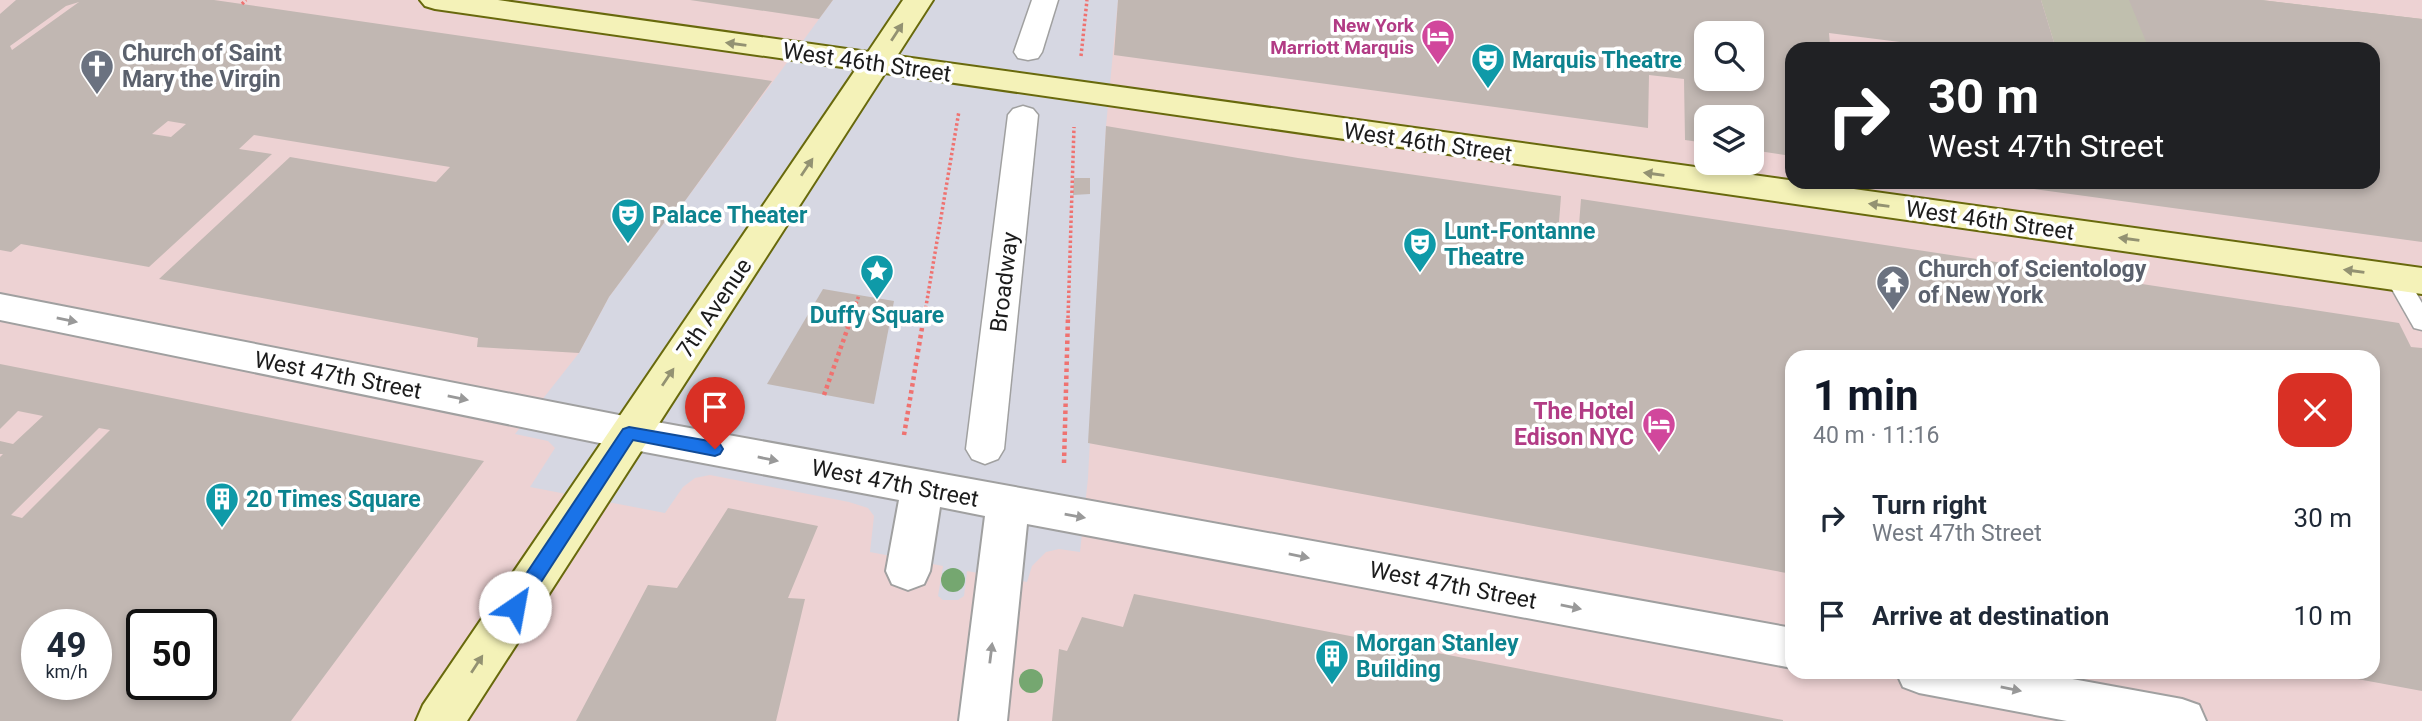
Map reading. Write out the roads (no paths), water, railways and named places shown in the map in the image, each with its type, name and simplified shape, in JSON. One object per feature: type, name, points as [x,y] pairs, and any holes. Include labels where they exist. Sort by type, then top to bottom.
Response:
[{"type":"main road","name":"West 46th Street","points":[[435,0],[2409,279]]},
{"type":"main road","name":"7th Avenue","points":[[440,721],[918,0]]},
{"type":"street","points":[[1028,52],[1045,0]]},
{"type":"street","name":"Broadway","points":[[985,449],[1023,115]]},
{"type":"street","name":"West 47th Street","points":[[0,307],[629,433],[1785,647]]},
{"type":"street","points":[[908,571],[922,488]]},
{"type":"street","points":[[983,721],[1008,504]]},
{"type":"street","points":[[1957,679],[2182,721]]},
{"type":"lane","points":[[2409,279],[2422,322]]},
{"type":"place","name":"New York Marriott Marquis","points":[[1438,66]]},
{"type":"place","name":"Marquis Theatre","points":[[1488,90]]},
{"type":"place","name":"Church of Saint Mary the Virgin","points":[[97,96]]},
{"type":"place","name":"Palace Theater","points":[[628,245]]},
{"type":"place","name":"Lunt-Fontanne Theatre","points":[[1420,274]]},
{"type":"place","name":"Duffy Square","points":[[877,301]]},
{"type":"place","name":"Church of Scientology of New York","points":[[1893,312]]},
{"type":"place","name":"The Hotel Edison NYC","points":[[1659,454]]},
{"type":"place","name":"20 Times Square","points":[[222,529]]},
{"type":"place","name":"Morgan Stanley Building","points":[[1332,686]]}]
